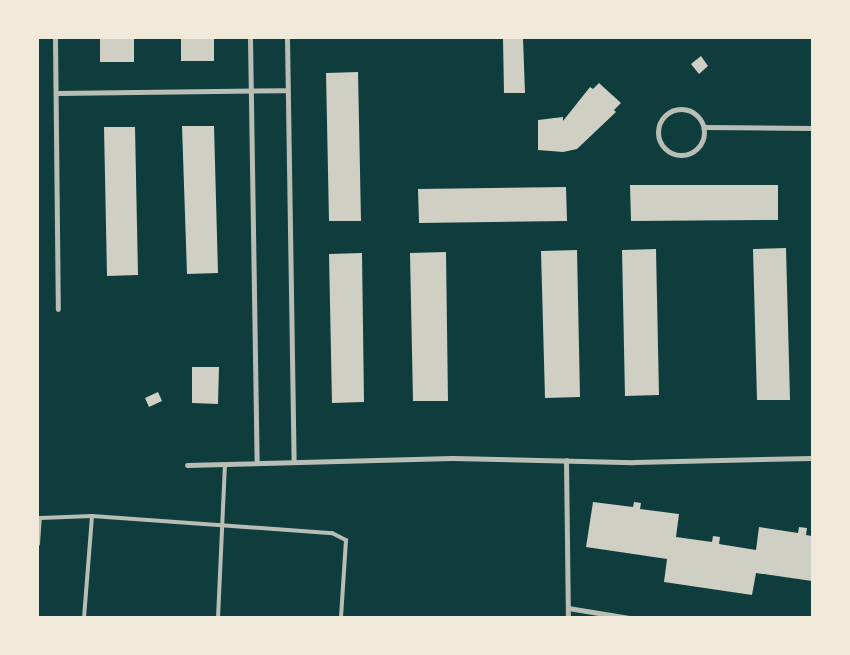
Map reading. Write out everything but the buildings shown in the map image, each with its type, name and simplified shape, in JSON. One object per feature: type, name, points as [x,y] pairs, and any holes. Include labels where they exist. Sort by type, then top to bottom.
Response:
[{"type":"street","points":[[55,38],[58,309]]},
{"type":"street","points":[[250,38],[257,463]]},
{"type":"street","points":[[287,38],[294,462]]},
{"type":"street","points":[[56,93],[287,90]]},
{"type":"street","points":[[681,108],[696,114],[704,127],[701,145],[685,156],[667,151],[657,134],[658,126],[667,113],[681,108]]},
{"type":"street","points":[[704,127],[812,128]]},
{"type":"street","points":[[187,465],[452,458],[566,460],[812,458]]},
{"type":"street","points":[[566,460],[568,618]]},
{"type":"street","points":[[568,608],[629,618]]},
{"type":"lane","points":[[218,618],[225,464]]},
{"type":"lane","points":[[84,618],[92,516]]},
{"type":"lane","points":[[38,544],[40,518],[92,516],[223,523],[332,533],[346,540],[341,618]]}]
